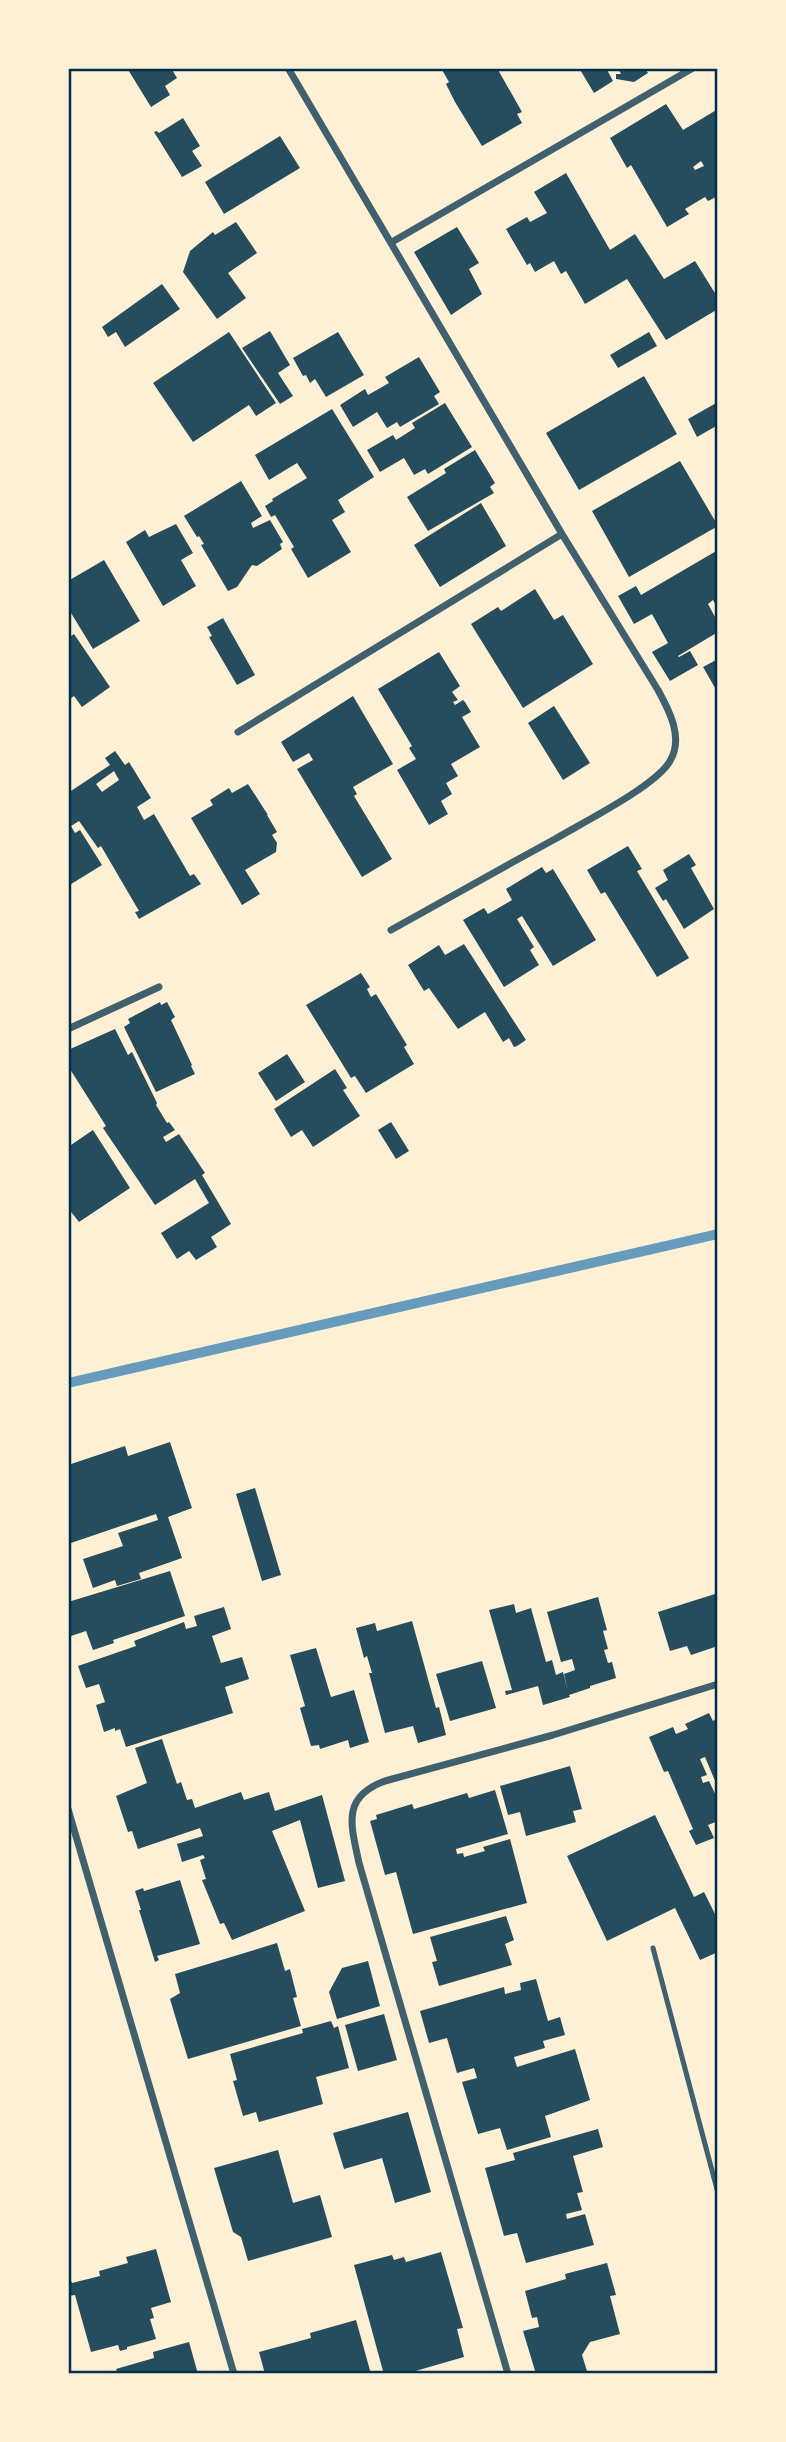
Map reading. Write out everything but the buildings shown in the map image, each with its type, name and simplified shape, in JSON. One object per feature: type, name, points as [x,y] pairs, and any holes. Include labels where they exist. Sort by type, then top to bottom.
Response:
[{"type":"street","points":[[288,68],[667,707],[675,731],[676,741],[670,761],[647,784],[596,816],[391,930]]},
{"type":"street","points":[[391,242],[693,68]]},
{"type":"street","points":[[238,732],[562,534]]},
{"type":"street","points":[[68,1028],[159,987]]},
{"type":"street","points":[[508,2374],[359,1863],[354,1839],[353,1808],[362,1791],[385,1781],[718,1684]]},
{"type":"street","points":[[68,1809],[234,2374]]},
{"type":"lane","points":[[653,1948],[718,2193]]},
{"type":"waterway","points":[[68,1383],[718,1234]]}]
